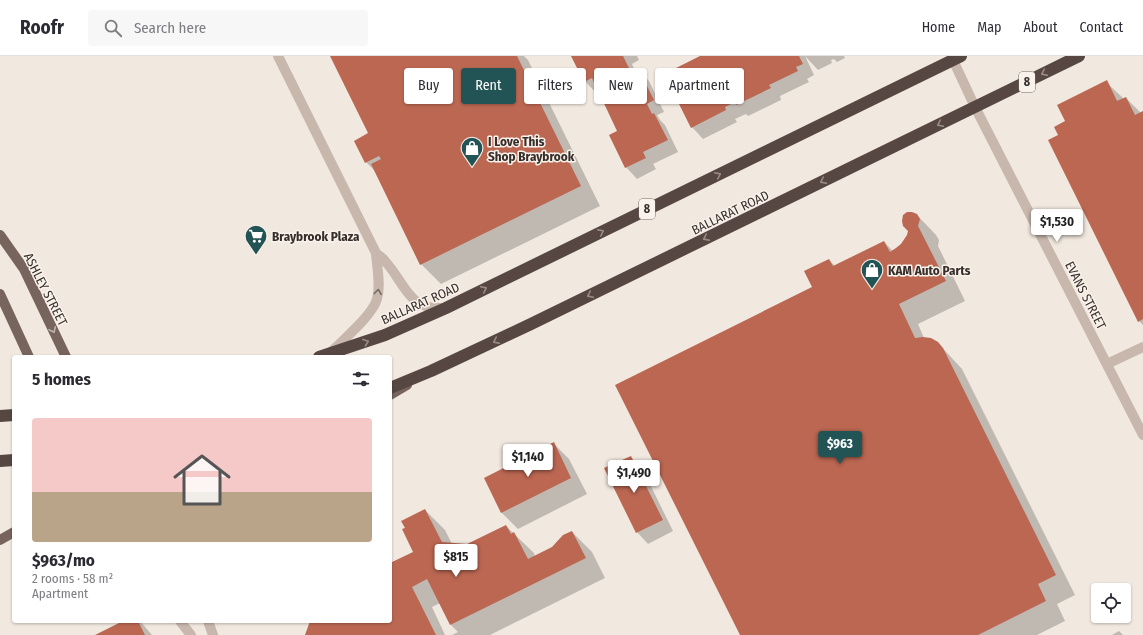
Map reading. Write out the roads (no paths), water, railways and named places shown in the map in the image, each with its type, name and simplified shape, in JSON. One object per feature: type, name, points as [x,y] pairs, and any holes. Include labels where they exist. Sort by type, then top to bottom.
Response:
[{"type":"highway","name":"BALLARAT ROAD","points":[[392,387],[431,371],[1079,56]]},
{"type":"highway","name":"BALLARAT ROAD","points":[[327,355],[385,335],[446,308],[957,58]]},
{"type":"highway","points":[[0,416],[12,415]]},
{"type":"highway","points":[[0,461],[12,460]]},
{"type":"main road","name":"ASHLEY STREET","points":[[0,235],[24,269],[65,355]]},
{"type":"main road","points":[[0,294],[28,355]]},
{"type":"main road","points":[[392,394],[431,371]]},
{"type":"main road","points":[[0,540],[12,533]]},
{"type":"street","points":[[278,56],[376,253],[379,283],[377,300],[364,318],[325,355]]},
{"type":"street","name":"EVANS STREET","points":[[957,58],[975,107],[1143,435]]},
{"type":"street","points":[[376,253],[385,261],[407,292],[416,301],[427,307],[446,308]]},
{"type":"street","points":[[1107,364],[1143,347]]},
{"type":"street","points":[[182,623],[191,635]]},
{"type":"street","points":[[209,623],[213,635]]},
{"type":"place","name":"I Love This Shop Braybrook","points":[[472,168]]},
{"type":"place","name":"Braybrook Plaza","points":[[256,256]]},
{"type":"place","name":"KAM Auto Parts","points":[[872,290]]}]
